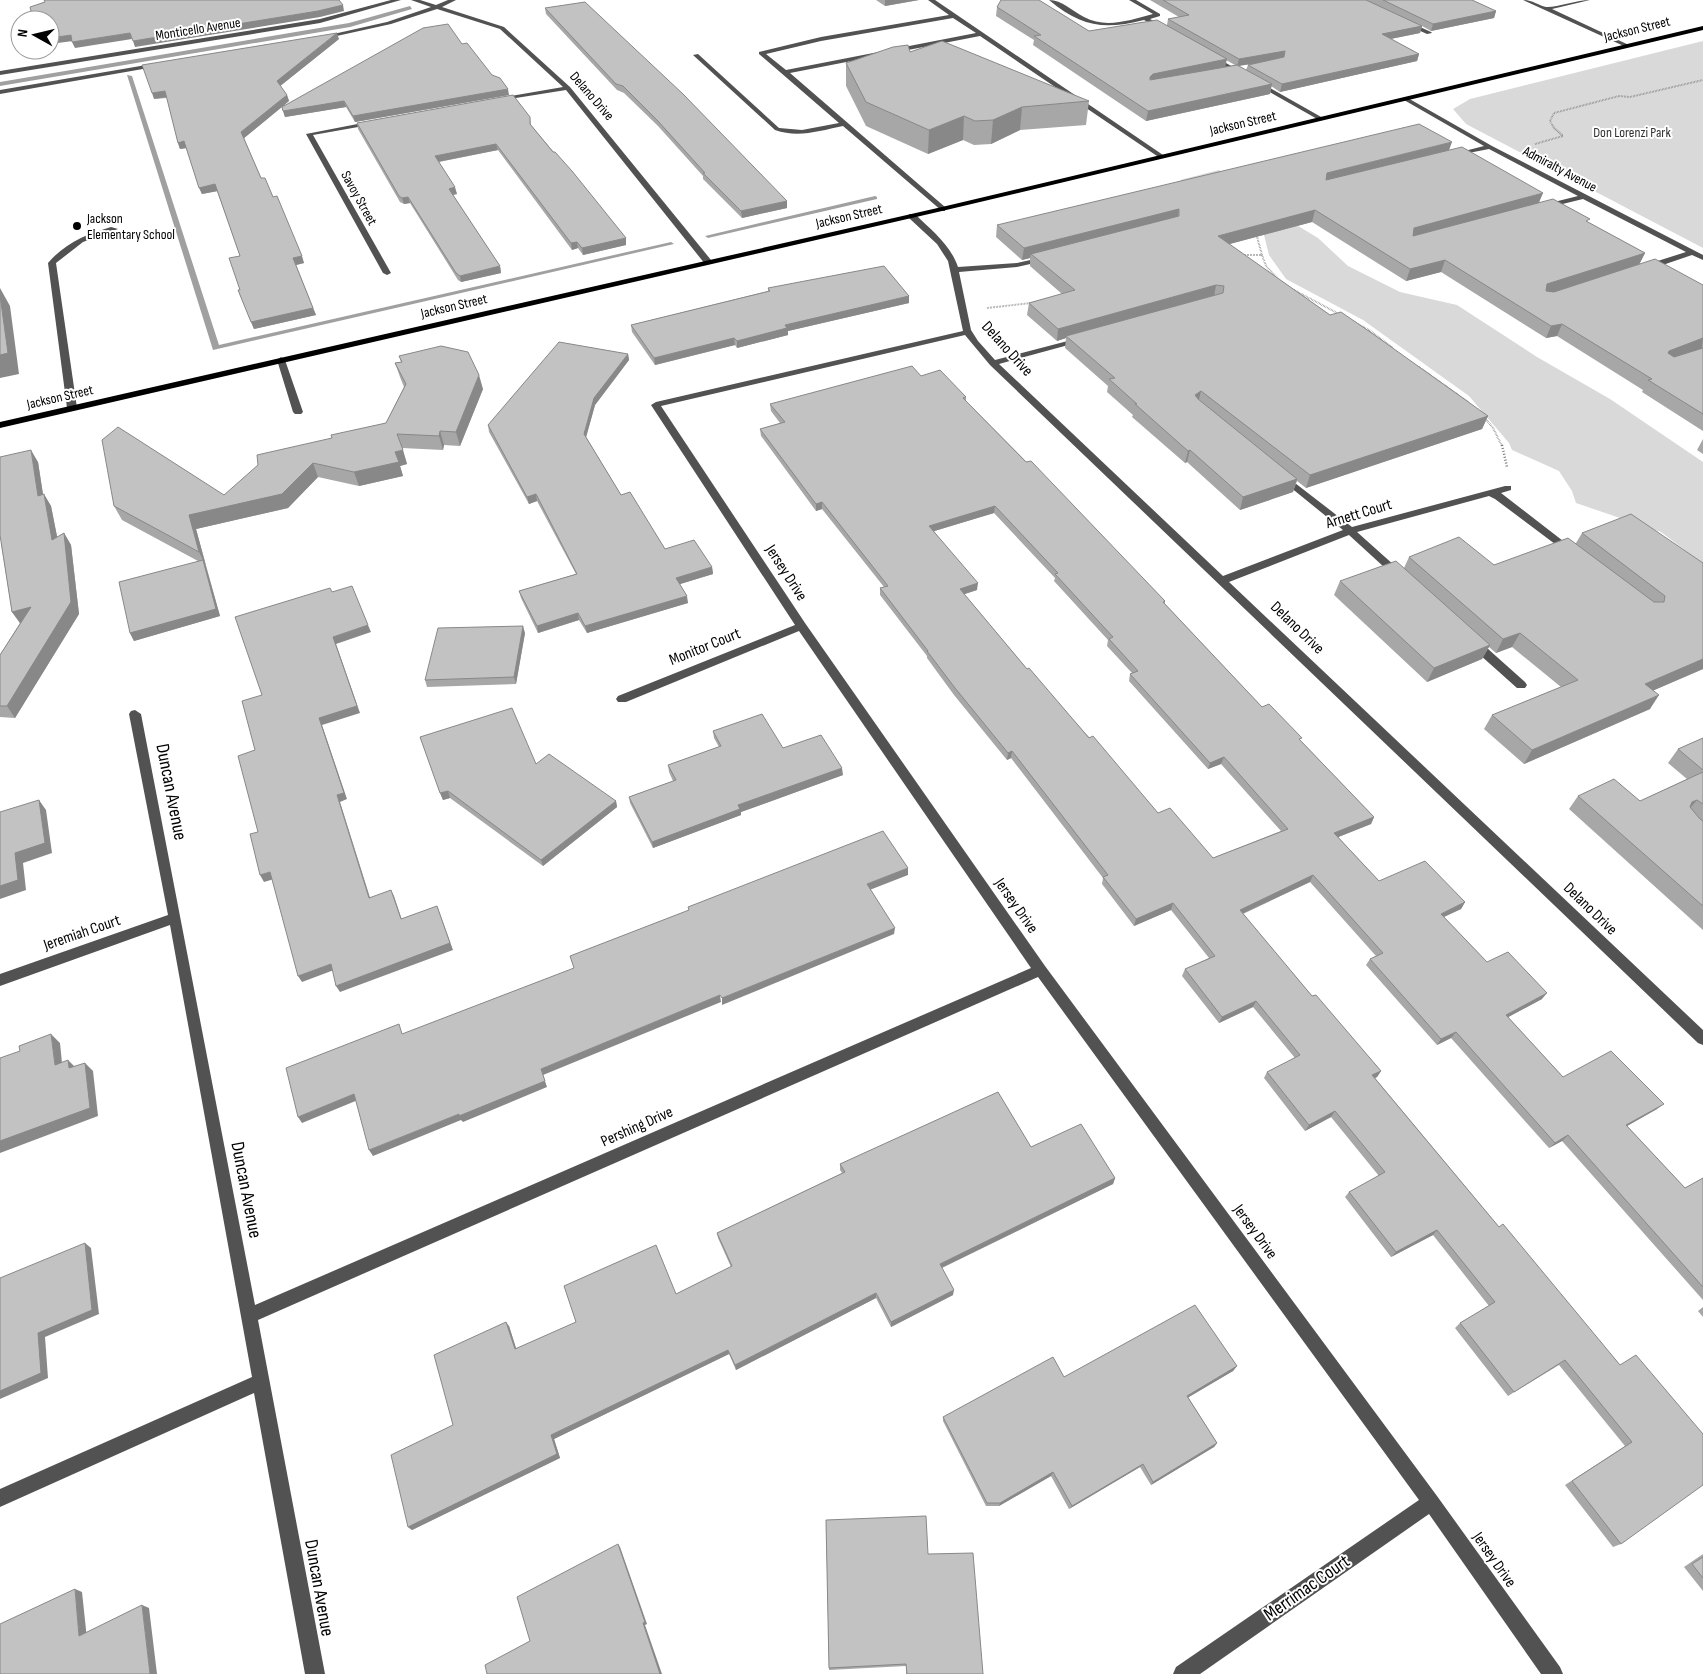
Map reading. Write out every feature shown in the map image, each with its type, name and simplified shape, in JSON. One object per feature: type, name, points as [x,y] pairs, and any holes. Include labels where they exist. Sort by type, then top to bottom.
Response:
[{"type":"main road","name":"Jackson Street","points":[[0,425],[912,216],[1703,28]]},
{"type":"street","name":"Monticello Avenue","points":[[0,73],[320,22],[398,0]]},
{"type":"street","name":"Delano Drive","points":[[414,0],[502,28],[568,88],[708,262]]},
{"type":"street","points":[[315,38],[355,32],[402,19],[453,0]]},
{"type":"street","points":[[931,0],[1162,157]]},
{"type":"street","points":[[1052,0],[1091,23],[1108,25],[1158,15],[1132,0]]},
{"type":"street","points":[[1526,0],[1628,46]]},
{"type":"street","points":[[1546,9],[1587,0]]},
{"type":"street","points":[[942,209],[761,53],[821,39],[954,16]]},
{"type":"street","points":[[1145,18],[1170,32]]},
{"type":"street","points":[[1402,21],[1429,33]]},
{"type":"street","points":[[785,72],[980,34]]},
{"type":"street","points":[[1202,51],[1321,119]]},
{"type":"street","points":[[696,55],[777,129],[785,132],[800,133],[844,124]]},
{"type":"street","name":"Monticello Avenue","points":[[0,92],[168,63]]},
{"type":"street","points":[[1223,72],[1244,68]]},
{"type":"street","points":[[491,102],[568,88]]},
{"type":"street","name":"Admiralty Avenue","points":[[1406,99],[1490,147],[1703,258]]},
{"type":"street","name":"Savoy Street","points":[[385,121],[309,134],[387,274]]},
{"type":"street","points":[[1452,156],[1490,147]]},
{"type":"street","points":[[1537,209],[1584,196]]},
{"type":"street","name":"Delano Drive","points":[[912,216],[946,250],[955,270],[962,311],[968,332],[993,363],[1703,1039]]},
{"type":"street","points":[[72,408],[52,263],[65,249],[86,236],[114,229]]},
{"type":"street","points":[[1637,270],[1692,253]]},
{"type":"street","points":[[955,270],[1017,265],[1054,255]]},
{"type":"street","name":"Jersey Drive","points":[[968,332],[656,405],[801,626],[1040,970],[1432,1502],[1552,1674]]},
{"type":"street","points":[[993,363],[1086,337]]},
{"type":"street","points":[[281,360],[298,412]]},
{"type":"street","points":[[1274,469],[1350,531],[1407,582]]},
{"type":"street","name":"Arnett Court","points":[[1223,580],[1350,531],[1494,494],[1508,488]]},
{"type":"street","points":[[1494,494],[1580,558]]},
{"type":"street","name":"Monitor Court","points":[[622,699],[801,626]]},
{"type":"street","points":[[1464,634],[1521,685]]},
{"type":"street","name":"Duncan Avenue","points":[[135,714],[175,918],[315,1674]]},
{"type":"street","name":"Jeremiah Court","points":[[0,980],[175,918]]},
{"type":"street","name":"Pershing Drive","points":[[249,1316],[1040,970]]},
{"type":"street","points":[[0,1498],[261,1381]]},
{"type":"street","name":"Merrimac Court","points":[[1183,1674],[1432,1502]]},
{"type":"path","points":[[1542,148],[1534,144],[1563,136],[1554,128],[1550,121],[1554,113],[1619,96],[1630,97],[1703,80]]},
{"type":"path","points":[[1256,232],[1266,266],[1284,283]]},
{"type":"path","points":[[1236,255],[1262,256]]},
{"type":"path","points":[[1290,287],[1367,327],[1395,350]]},
{"type":"path","points":[[962,311],[1032,303]]},
{"type":"path","points":[[1417,366],[1470,404]]},
{"type":"path","points":[[1481,414],[1492,425],[1506,452],[1508,488]]},
{"type":"green space","name":"Don Lorenzi Park","points":[[1703,41],[1703,248],[1466,124],[1453,109],[1470,99]]},
{"type":"green space","points":[[1219,170],[1235,188],[1318,238],[1348,266],[1400,292],[1457,305],[1537,357],[1610,399],[1703,462],[1703,564],[1661,532],[1576,503],[1572,491],[1559,471],[1512,450],[1509,443],[1469,396],[1363,320],[1286,279],[1269,255],[1263,231],[1233,202],[1180,180]]},
{"type":"building","points":[[44,0],[339,0],[343,5],[318,11],[133,41],[130,33],[72,42],[71,35],[60,37],[60,10],[31,10],[30,7],[45,2]]},
{"type":"building","points":[[1001,0],[1039,0],[1089,31],[1157,20],[1227,59],[1153,74],[1150,80],[1237,65],[1272,84],[1148,111],[1034,36],[1041,35],[997,7]]},
{"type":"building","points":[[1163,0],[1366,0],[1422,26],[1382,34],[1419,54],[1282,84],[1248,65],[1284,57],[1285,51],[1239,59],[1168,19],[1189,15]]},
{"type":"building","points":[[1383,0],[1472,0],[1496,11],[1433,24]]},
{"type":"building","points":[[585,2],[683,94],[787,201],[741,211],[703,173],[705,173],[657,120],[623,86],[616,84],[545,8]]},
{"type":"building","points":[[448,24],[462,44],[467,43],[492,75],[500,78],[508,89],[353,116],[344,101],[283,111],[282,107],[423,28]]},
{"type":"building","points":[[337,33],[277,81],[287,95],[241,132],[261,178],[265,178],[273,197],[277,196],[302,256],[293,258],[313,308],[251,322],[238,290],[240,290],[229,258],[240,256],[215,184],[199,188],[184,141],[178,143],[165,91],[152,93],[142,65]]},
{"type":"building","points":[[942,41],[1089,101],[1022,107],[993,120],[975,121],[964,116],[929,130],[866,102],[846,63],[893,47],[908,45],[910,52]]},
{"type":"building","points":[[513,95],[530,117],[530,124],[553,152],[572,171],[626,238],[582,248],[577,242],[571,243],[496,144],[435,156],[455,187],[449,189],[500,266],[460,276],[456,273],[408,197],[402,198],[399,196],[357,123]]},
{"type":"building","points":[[1419,124],[1452,142],[1327,173],[1326,180],[1462,147],[1543,193],[1414,228],[1413,236],[1553,199],[1590,219],[1586,221],[1645,253],[1547,284],[1546,291],[1554,292],[1655,259],[1703,285],[1703,338],[1668,353],[1674,357],[1703,348],[1703,414],[1648,380],[1652,379],[1562,324],[1551,326],[1445,260],[1410,269],[1315,210],[1218,236],[1330,315],[1341,312],[1488,416],[1310,475],[1201,391],[1195,395],[1198,399],[1297,479],[1243,497],[1135,404],[1137,404],[1109,379],[1115,378],[1066,336],[1223,293],[1224,286],[1216,285],[1058,329],[1029,303],[1075,290],[1031,254],[1179,216],[1179,209],[1024,248],[997,225]]},
{"type":"building","points":[[884,266],[909,296],[785,325],[787,328],[737,341],[734,338],[654,358],[631,325],[770,291],[768,288]]},
{"type":"building","points":[[0,295],[8,353],[0,355]]},
{"type":"building","points":[[559,342],[628,354],[594,398],[584,434],[621,495],[630,492],[665,549],[694,540],[712,567],[676,578],[687,596],[585,626],[578,613],[537,626],[519,591],[577,574],[536,494],[527,497],[488,425]]},
{"type":"building","points":[[441,346],[468,352],[479,375],[456,432],[440,431],[439,436],[397,434],[403,450],[395,452],[399,462],[354,472],[313,463],[282,494],[189,515],[199,552],[114,506],[102,440],[118,427],[224,495],[258,465],[257,455],[332,438],[331,435],[386,423],[406,384],[395,363],[402,362],[399,356]]},
{"type":"building","points":[[912,366],[921,376],[940,370],[966,397],[963,398],[1026,462],[1031,461],[1165,601],[1163,602],[1262,707],[1269,704],[1302,738],[1299,739],[1374,817],[1334,833],[1379,881],[1425,861],[1465,902],[1441,914],[1487,962],[1508,952],[1547,993],[1506,1015],[1563,1077],[1611,1051],[1664,1104],[1626,1125],[1685,1188],[1703,1178],[1703,1287],[1568,1135],[1555,1143],[1456,1032],[1441,1039],[1370,959],[1383,953],[1313,875],[1240,910],[1312,996],[1316,995],[1381,1071],[1372,1075],[1499,1227],[1503,1224],[1620,1365],[1636,1355],[1703,1434],[1703,1485],[1621,1544],[1572,1481],[1632,1442],[1565,1360],[1514,1392],[1460,1323],[1495,1302],[1437,1230],[1396,1252],[1349,1192],[1385,1172],[1335,1111],[1309,1125],[1267,1072],[1300,1055],[1256,1001],[1222,1017],[1185,969],[1215,956],[1173,903],[1136,919],[1103,877],[1108,875],[1012,751],[1008,753],[955,688],[880,588],[888,586],[822,502],[816,504],[760,429],[785,422],[770,404]],"holes":[[[995,506],[1058,573],[1055,574],[1113,637],[1109,639],[1138,671],[1130,674],[1210,763],[1224,757],[1288,829],[1213,858],[1170,808],[1158,813],[1093,736],[1089,738],[1029,668],[1027,669],[960,589],[978,583],[929,526]]]},
{"type":"building","points":[[31,450],[38,496],[44,494],[52,540],[64,533],[71,602],[7,706],[0,706],[0,655],[31,607],[12,612],[0,535],[0,457]]},
{"type":"building","points":[[1631,514],[1703,563],[1703,659],[1645,684],[1659,695],[1532,750],[1492,715],[1578,680],[1520,633],[1503,639],[1409,557],[1459,537],[1494,565],[1568,538],[1654,602],[1664,602],[1665,596],[1582,533]]},
{"type":"building","points":[[203,560],[216,609],[130,633],[119,582]]},
{"type":"building","points":[[1396,561],[1490,645],[1434,668],[1340,581]]},
{"type":"building","points":[[352,586],[368,625],[333,637],[357,706],[319,718],[344,793],[337,795],[369,898],[391,890],[401,919],[437,906],[450,943],[336,986],[331,964],[298,976],[270,872],[260,875],[250,834],[258,832],[238,756],[255,750],[242,701],[262,695],[235,617],[330,588],[332,592]]},
{"type":"building","points":[[523,626],[514,677],[425,680],[438,628]]},
{"type":"building","points":[[512,708],[536,764],[549,754],[616,801],[541,860],[448,791],[440,793],[420,737]]},
{"type":"building","points":[[762,714],[783,748],[821,735],[842,768],[738,805],[740,809],[652,842],[629,797],[676,780],[668,765],[721,746],[713,731]]},
{"type":"building","points":[[1703,738],[1703,770],[1678,749]]},
{"type":"building","points":[[1703,772],[1703,804],[1697,800],[1692,802],[1690,807],[1703,821],[1703,906],[1578,796],[1614,779],[1640,801]]},
{"type":"building","points":[[39,800],[45,843],[15,853],[18,880],[0,886],[0,812]]},
{"type":"building","points":[[883,831],[908,868],[867,884],[895,928],[722,998],[720,995],[541,1069],[545,1081],[369,1150],[354,1094],[298,1117],[286,1068],[399,1024],[402,1034],[574,968],[570,956],[689,910],[688,907]]},
{"type":"building","points":[[51,1034],[55,1065],[68,1060],[69,1068],[85,1063],[90,1108],[0,1141],[0,1058],[20,1051],[19,1046]]},
{"type":"building","points":[[998,1092],[1031,1147],[1081,1124],[1115,1178],[940,1264],[954,1290],[891,1322],[876,1293],[735,1365],[728,1350],[551,1435],[557,1454],[408,1527],[391,1455],[453,1425],[434,1355],[506,1322],[515,1349],[576,1322],[564,1286],[656,1245],[676,1294],[732,1266],[717,1233],[845,1172],[840,1164]]},
{"type":"building","points":[[85,1243],[92,1310],[38,1333],[41,1373],[0,1391],[0,1278]]},
{"type":"building","points":[[1195,1305],[1237,1366],[1187,1396],[1217,1443],[1153,1482],[1143,1464],[1072,1506],[1053,1472],[1000,1503],[987,1503],[943,1417],[1053,1357],[1064,1377]]},
{"type":"building","points":[[926,1516],[928,1554],[973,1553],[983,1674],[907,1674],[906,1664],[829,1668],[826,1520]]},
{"type":"building","points":[[618,1544],[645,1622],[643,1623],[660,1674],[487,1674],[485,1665],[530,1641],[517,1597]]},
{"type":"building","points":[[1703,1557],[1703,1578],[1692,1564]]},
{"type":"building","points":[[75,1589],[79,1636],[142,1605],[150,1674],[0,1674],[0,1624]]},
{"type":"waterway","points":[[0,84],[350,25],[410,8]]},
{"type":"waterway","points":[[129,76],[216,348],[671,244]]},
{"type":"waterway","points":[[708,236],[875,198]]},
{"type":"place","name":"Jackson Elementary School","points":[[77,226]]}]
